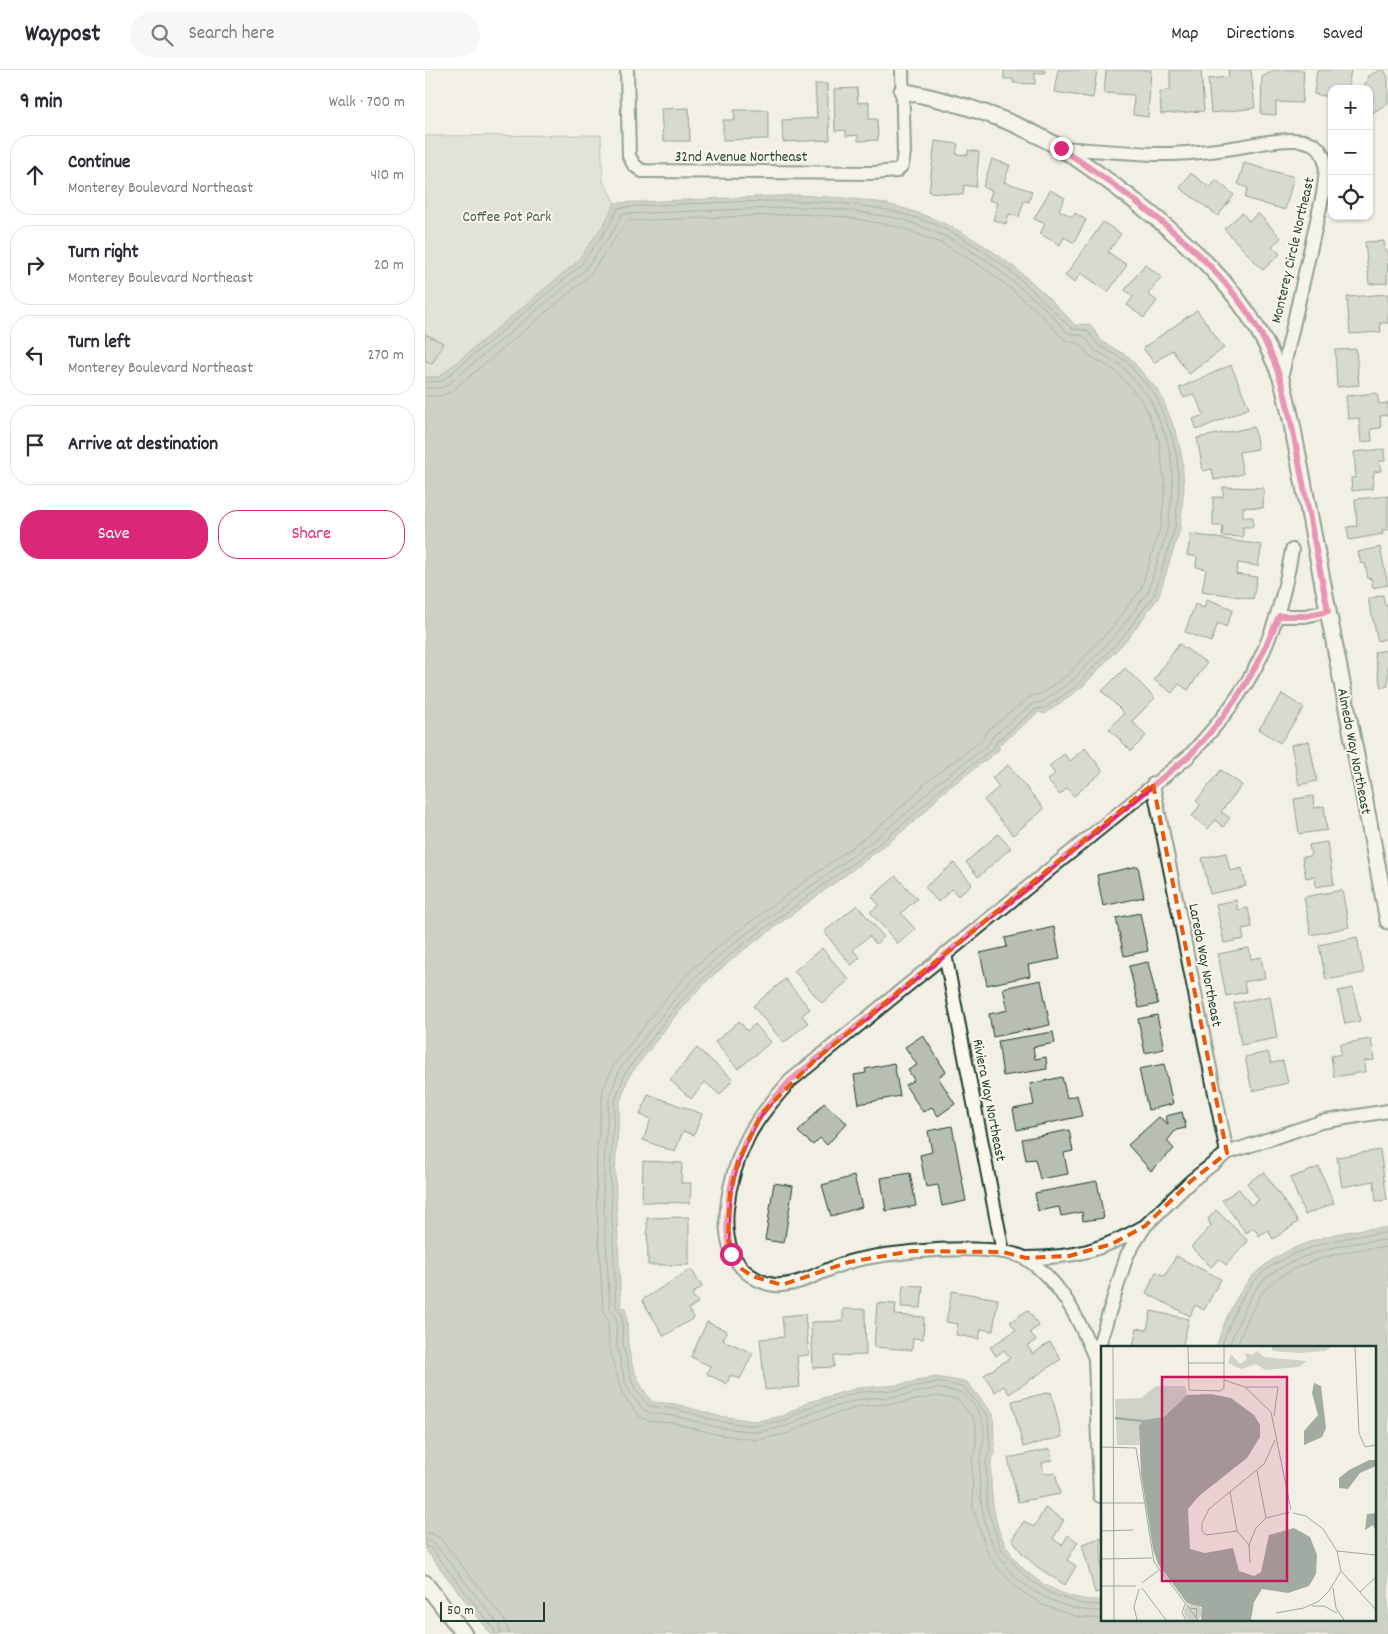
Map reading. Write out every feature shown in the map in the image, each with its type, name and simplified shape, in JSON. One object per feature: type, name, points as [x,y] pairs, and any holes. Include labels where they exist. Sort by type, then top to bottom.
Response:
[{"type":"street","name":"32nd Avenue Northeast","points":[[627,70],[627,143],[633,165],[642,171],[873,173],[897,171],[902,165],[904,153],[903,70]]},
{"type":"street","name":"Almedo Way Northeast","points":[[903,91],[937,98],[999,118],[1061,148],[1107,180],[1190,246],[1216,272],[1236,296],[1260,334],[1281,379],[1291,419],[1388,921]]},
{"type":"street","name":"Monterey Circle Northeast","points":[[1061,148],[1157,154],[1210,151],[1281,141],[1303,141],[1316,146],[1323,157],[1326,169],[1323,194],[1281,379]]},
{"type":"street","points":[[1145,1226],[1112,1244],[1069,1256],[1026,1258],[1003,1252],[956,1249],[912,1250],[849,1262],[782,1285],[767,1284],[739,1267],[731,1254],[727,1219],[730,1192],[745,1145],[762,1113],[790,1081],[1189,756],[1226,713],[1249,681],[1279,616],[1292,550]]},
{"type":"street","points":[[1279,616],[1305,616],[1328,611]]},
{"type":"street","name":"Laredo Way Northeast","points":[[1153,784],[1227,1153]]},
{"type":"street","name":"Riviera Way Northeast","points":[[945,954],[1003,1252]]},
{"type":"street","points":[[1100,1496],[1095,1358],[1127,1255],[1145,1226],[1191,1181],[1227,1153],[1321,1122],[1388,1111]]},
{"type":"street","points":[[1026,1258],[1048,1276],[1061,1292],[1084,1332],[1095,1358]]},
{"type":"street","points":[[425,1583],[464,1634]]},
{"type":"highlighted area","points":[[1153,784],[1227,1153],[1191,1181],[1145,1226],[1112,1244],[1069,1256],[1026,1258],[1003,1252],[912,1251],[849,1262],[782,1285],[752,1276],[739,1267],[728,1240],[730,1192],[738,1162],[762,1113],[816,1059]]},
{"type":"green space","name":"Coffee Pot Park","points":[[601,135],[603,181],[615,203],[605,223],[577,262],[439,377],[425,377],[425,136]]},
{"type":"water","points":[[800,195],[853,199],[893,205],[954,228],[977,241],[1019,271],[1039,288],[1075,325],[1090,324],[1101,341],[1129,357],[1160,393],[1177,435],[1182,458],[1184,487],[1180,529],[1158,598],[1129,637],[1083,686],[1045,714],[1039,712],[999,745],[999,750],[942,793],[922,815],[882,848],[741,952],[709,979],[683,1006],[629,1076],[620,1102],[615,1171],[621,1308],[625,1307],[626,1311],[629,1351],[635,1374],[652,1402],[676,1404],[718,1416],[756,1421],[783,1416],[808,1402],[858,1388],[897,1385],[935,1377],[967,1382],[993,1414],[995,1455],[992,1456],[991,1461],[992,1499],[995,1516],[1007,1548],[1017,1562],[1047,1586],[1073,1597],[1101,1600],[1101,1622],[1376,1622],[1376,1346],[1217,1346],[1234,1303],[1244,1286],[1262,1267],[1277,1257],[1314,1240],[1353,1231],[1388,1228],[1388,1634],[491,1634],[425,1549],[425,377],[439,377],[577,262],[605,223],[615,203]]},
{"type":"building","points":[[1004,70],[1045,70],[1045,73],[1035,73],[1035,84],[1013,83],[1013,79],[1004,79]]},
{"type":"building","points":[[1058,70],[1097,70],[1093,98],[1054,92]]},
{"type":"building","points":[[1106,70],[1151,70],[1148,117],[1133,115],[1134,95],[1104,93]]},
{"type":"building","points":[[1170,70],[1201,70],[1204,111],[1161,114],[1160,91],[1170,90]]},
{"type":"building","points":[[1228,70],[1251,70],[1255,108],[1211,113],[1208,79],[1229,77]]},
{"type":"building","points":[[1275,70],[1304,70],[1302,103],[1276,102],[1276,115],[1261,114],[1262,77]]},
{"type":"building","points":[[1317,70],[1351,70],[1349,85],[1328,85],[1328,97],[1314,94]]},
{"type":"building","points":[[1384,70],[1388,77],[1388,103],[1373,112],[1373,85],[1365,85],[1368,76]]},
{"type":"building","points":[[815,84],[827,84],[830,140],[783,142],[782,120],[817,118]]},
{"type":"building","points":[[857,88],[858,103],[869,102],[869,119],[877,119],[878,140],[858,141],[858,135],[846,136],[846,130],[835,131],[834,89]]},
{"type":"building","points":[[689,108],[690,141],[663,141],[661,109]]},
{"type":"building","points":[[734,110],[768,110],[768,139],[723,140],[723,120],[735,120]]},
{"type":"building","points":[[935,141],[958,144],[956,154],[968,155],[968,150],[979,152],[976,187],[964,185],[963,195],[929,192]]},
{"type":"building","points":[[992,159],[1010,165],[1004,182],[1032,191],[1029,202],[1024,201],[1019,217],[1009,214],[1006,224],[993,220],[998,203],[989,200],[992,191],[983,187]]},
{"type":"building","points":[[1244,163],[1294,177],[1285,210],[1245,198],[1248,188],[1238,184]]},
{"type":"building","points":[[1191,173],[1210,188],[1216,180],[1234,195],[1218,216],[1180,188]]},
{"type":"building","points":[[1050,190],[1065,198],[1059,210],[1073,217],[1075,213],[1086,220],[1074,243],[1064,237],[1060,245],[1040,234],[1045,224],[1034,219]]},
{"type":"building","points":[[1242,213],[1249,221],[1258,213],[1281,238],[1272,246],[1280,254],[1263,270],[1224,229]]},
{"type":"building","points":[[1103,222],[1121,234],[1108,252],[1127,265],[1108,292],[1081,273],[1074,283],[1065,276]]},
{"type":"building","points":[[1384,241],[1385,251],[1388,251],[1387,283],[1369,284],[1365,242]]},
{"type":"building","points":[[1145,264],[1161,277],[1148,294],[1157,301],[1144,318],[1127,305],[1133,297],[1125,290]]},
{"type":"building","points":[[1388,294],[1388,323],[1380,323],[1381,332],[1350,334],[1347,297]]},
{"type":"building","points":[[1197,310],[1224,348],[1189,374],[1172,350],[1154,363],[1143,348]]},
{"type":"building","points":[[425,334],[443,343],[432,364],[425,360]]},
{"type":"building","points":[[1356,349],[1359,385],[1337,387],[1335,350]]},
{"type":"building","points":[[1231,365],[1249,408],[1197,430],[1193,419],[1204,415],[1194,394],[1184,398],[1179,388]]},
{"type":"building","points":[[1377,393],[1379,404],[1388,403],[1388,415],[1380,416],[1381,428],[1371,429],[1372,441],[1361,442],[1359,418],[1348,419],[1346,396]]},
{"type":"building","points":[[1254,427],[1258,449],[1239,452],[1243,474],[1214,480],[1212,469],[1203,471],[1197,438]]},
{"type":"building","points":[[1384,449],[1385,461],[1379,461],[1381,471],[1374,472],[1372,489],[1352,491],[1351,478],[1356,477],[1354,452]]},
{"type":"building","points":[[1223,487],[1264,488],[1263,508],[1243,507],[1243,517],[1253,517],[1253,527],[1243,527],[1243,537],[1222,536],[1223,526],[1213,526],[1213,497],[1223,497]]},
{"type":"building","points":[[1388,496],[1388,530],[1382,530],[1383,534],[1349,540],[1347,527],[1357,526],[1355,499]]},
{"type":"building","points":[[1191,534],[1262,545],[1258,566],[1238,563],[1236,574],[1257,577],[1253,599],[1202,591],[1206,569],[1196,567],[1197,557],[1187,555]]},
{"type":"building","points":[[1380,547],[1388,585],[1373,588],[1371,578],[1368,579],[1365,563],[1361,564],[1358,552]]},
{"type":"building","points":[[1383,595],[1385,606],[1388,605],[1388,638],[1378,641],[1368,599]]},
{"type":"building","points":[[1207,599],[1233,609],[1226,627],[1218,623],[1211,642],[1185,632],[1195,604],[1204,608]]},
{"type":"building","points":[[1179,644],[1207,663],[1188,690],[1179,684],[1172,693],[1154,680]]},
{"type":"building","points":[[1388,650],[1388,686],[1381,688],[1374,652]]},
{"type":"building","points":[[1125,668],[1155,698],[1132,721],[1146,736],[1131,751],[1109,729],[1124,713],[1102,691]]},
{"type":"building","points":[[1282,694],[1304,708],[1280,743],[1259,729]]},
{"type":"building","points":[[1309,741],[1317,781],[1299,785],[1291,745]]},
{"type":"building","points":[[1085,748],[1103,771],[1074,796],[1067,788],[1060,795],[1047,780],[1055,774],[1049,766],[1064,754],[1070,761]]},
{"type":"building","points":[[1008,765],[1044,809],[1013,835],[984,800],[999,787],[992,778]]},
{"type":"building","points":[[1221,770],[1242,785],[1221,812],[1230,818],[1223,827],[1215,820],[1208,829],[1192,816],[1200,805],[1196,801]]},
{"type":"building","points":[[1313,796],[1314,808],[1324,806],[1327,830],[1299,834],[1294,799]]},
{"type":"building","points":[[998,834],[1011,848],[978,877],[966,862]]},
{"type":"building","points":[[1327,842],[1334,884],[1316,887],[1315,876],[1306,878],[1302,857],[1311,856],[1309,845]]},
{"type":"building","points":[[1226,853],[1230,871],[1242,868],[1246,886],[1210,894],[1202,858]]},
{"type":"building","points":[[954,863],[972,884],[958,896],[952,889],[938,902],[925,887]]},
{"type":"building","points":[[1138,866],[1144,897],[1103,906],[1097,875]]},
{"type":"building","points":[[896,876],[917,899],[901,913],[915,929],[898,944],[870,912],[879,905],[872,897]]},
{"type":"building","points":[[1342,890],[1349,927],[1311,935],[1304,897]]},
{"type":"building","points":[[1236,900],[1238,910],[1248,908],[1252,927],[1242,929],[1244,939],[1224,943],[1216,904]]},
{"type":"building","points":[[857,905],[884,937],[876,944],[869,936],[853,950],[860,958],[851,965],[824,932]]},
{"type":"building","points":[[1140,913],[1148,951],[1124,956],[1116,918]]},
{"type":"building","points":[[1054,927],[1060,959],[1028,965],[1030,976],[987,985],[980,953],[1007,947],[1005,938]]},
{"type":"building","points":[[1357,937],[1364,973],[1326,980],[1319,945]]},
{"type":"building","points":[[822,948],[849,980],[822,1003],[794,971]]},
{"type":"building","points":[[1249,948],[1251,959],[1261,957],[1265,978],[1244,982],[1246,992],[1226,996],[1218,954]]},
{"type":"building","points":[[1148,962],[1158,1004],[1139,1008],[1129,966]]},
{"type":"building","points":[[785,979],[810,1009],[802,1015],[808,1023],[784,1043],[753,1006]]},
{"type":"building","points":[[1041,980],[1050,1025],[993,1037],[989,1014],[1008,1010],[1003,988]]},
{"type":"building","points":[[1353,988],[1360,1021],[1345,1024],[1338,991]]},
{"type":"building","points":[[1270,996],[1277,1038],[1241,1045],[1234,1003]]},
{"type":"building","points":[[1157,1015],[1164,1049],[1145,1053],[1138,1019]]},
{"type":"building","points":[[739,1021],[747,1031],[755,1024],[771,1042],[738,1069],[715,1042]]},
{"type":"building","points":[[1053,1032],[1055,1043],[1033,1047],[1035,1059],[1046,1057],[1047,1069],[1003,1076],[998,1041]]},
{"type":"building","points":[[923,1035],[946,1072],[938,1077],[955,1104],[938,1116],[932,1107],[923,1112],[905,1085],[914,1080],[908,1070],[917,1065],[905,1047]]},
{"type":"building","points":[[1371,1039],[1374,1060],[1364,1061],[1365,1072],[1334,1077],[1331,1056],[1341,1054],[1340,1044]]},
{"type":"building","points":[[697,1048],[733,1079],[720,1095],[705,1082],[691,1099],[670,1080]]},
{"type":"building","points":[[1268,1052],[1271,1063],[1283,1061],[1288,1083],[1252,1091],[1245,1057]]},
{"type":"building","points":[[894,1063],[900,1096],[859,1104],[854,1075],[866,1073],[865,1069]]},
{"type":"building","points":[[1164,1064],[1173,1104],[1148,1110],[1139,1069]]},
{"type":"building","points":[[1062,1077],[1067,1098],[1077,1095],[1082,1116],[1017,1130],[1013,1109],[1034,1105],[1030,1084]]},
{"type":"building","points":[[648,1094],[702,1114],[694,1135],[683,1131],[675,1152],[643,1140],[651,1119],[640,1115]]},
{"type":"building","points":[[824,1103],[847,1123],[827,1145],[820,1138],[813,1145],[798,1132]]},
{"type":"building","points":[[1182,1112],[1186,1128],[1176,1130],[1167,1141],[1174,1149],[1151,1171],[1128,1145],[1159,1117],[1168,1124],[1166,1116]]},
{"type":"building","points":[[952,1126],[966,1201],[942,1206],[938,1185],[926,1187],[920,1155],[932,1152],[928,1131]]},
{"type":"building","points":[[1069,1130],[1073,1151],[1064,1153],[1068,1174],[1040,1179],[1035,1159],[1026,1160],[1022,1139]]},
{"type":"building","points":[[1380,1150],[1387,1200],[1376,1201],[1374,1181],[1342,1187],[1337,1157]]},
{"type":"building","points":[[643,1161],[682,1163],[681,1183],[691,1183],[690,1203],[642,1202]]},
{"type":"building","points":[[1319,1167],[1334,1203],[1305,1215],[1290,1178]]},
{"type":"building","points":[[1264,1172],[1298,1222],[1273,1239],[1268,1230],[1259,1236],[1254,1228],[1246,1233],[1222,1200],[1239,1189],[1251,1205],[1259,1200],[1247,1183]]},
{"type":"building","points":[[910,1173],[916,1206],[886,1211],[881,1178]]},
{"type":"building","points":[[854,1176],[862,1207],[831,1216],[822,1185]]},
{"type":"building","points":[[1097,1181],[1104,1218],[1083,1221],[1082,1212],[1061,1216],[1059,1207],[1038,1211],[1035,1193]]},
{"type":"building","points":[[774,1183],[793,1186],[784,1243],[765,1240]]},
{"type":"building","points":[[1216,1210],[1248,1241],[1226,1265],[1219,1259],[1211,1267],[1191,1247],[1211,1226],[1208,1219]]},
{"type":"building","points":[[689,1217],[689,1265],[648,1265],[647,1218]]},
{"type":"building","points":[[1176,1256],[1221,1279],[1204,1310],[1195,1305],[1190,1316],[1146,1293],[1156,1272],[1165,1276]]},
{"type":"building","points":[[691,1269],[702,1287],[692,1294],[698,1303],[688,1309],[694,1318],[664,1336],[642,1300]]},
{"type":"building","points":[[903,1285],[923,1286],[921,1308],[901,1307]]},
{"type":"building","points":[[952,1291],[998,1299],[993,1331],[981,1329],[979,1339],[956,1335],[958,1324],[946,1322]]},
{"type":"building","points":[[877,1303],[896,1304],[895,1315],[924,1317],[923,1339],[913,1338],[912,1350],[874,1347]]},
{"type":"building","points":[[843,1309],[865,1309],[866,1355],[834,1356],[834,1367],[813,1368],[811,1322],[843,1321]]},
{"type":"building","points":[[1028,1310],[1039,1326],[1030,1332],[1036,1340],[1027,1346],[1033,1354],[1050,1342],[1061,1359],[1009,1394],[1004,1386],[995,1392],[984,1375],[1010,1358],[1004,1350],[996,1356],[990,1347],[1016,1330],[1010,1322]]},
{"type":"building","points":[[1151,1311],[1189,1319],[1182,1346],[1133,1346],[1137,1328],[1147,1330]]},
{"type":"building","points":[[805,1314],[809,1355],[797,1356],[800,1387],[765,1390],[760,1339],[784,1337],[782,1316]]},
{"type":"building","points":[[707,1322],[727,1331],[723,1340],[753,1353],[740,1379],[730,1375],[727,1384],[707,1374],[710,1366],[691,1357]]},
{"type":"building","points":[[1051,1392],[1062,1437],[1023,1447],[1012,1401]]},
{"type":"building","points":[[1050,1449],[1052,1460],[1042,1463],[1044,1474],[1055,1472],[1060,1494],[1018,1502],[1008,1458]]},
{"type":"building","points":[[1045,1508],[1064,1520],[1053,1539],[1062,1545],[1068,1535],[1078,1542],[1067,1560],[1076,1566],[1065,1585],[1037,1567],[1022,1553],[1012,1539],[1024,1521],[1034,1527]]},
{"type":"building","points":[[1101,1538],[1101,1591],[1095,1593],[1082,1544]]},
{"type":"route","points":[[731,1254],[727,1219],[730,1192],[738,1162],[749,1136],[762,1113],[790,1081],[1189,756],[1210,733],[1249,681],[1263,655],[1279,616],[1290,618],[1328,611],[1291,419],[1281,379],[1260,334],[1236,296],[1216,272],[1190,246],[1107,180],[1061,148]]}]
